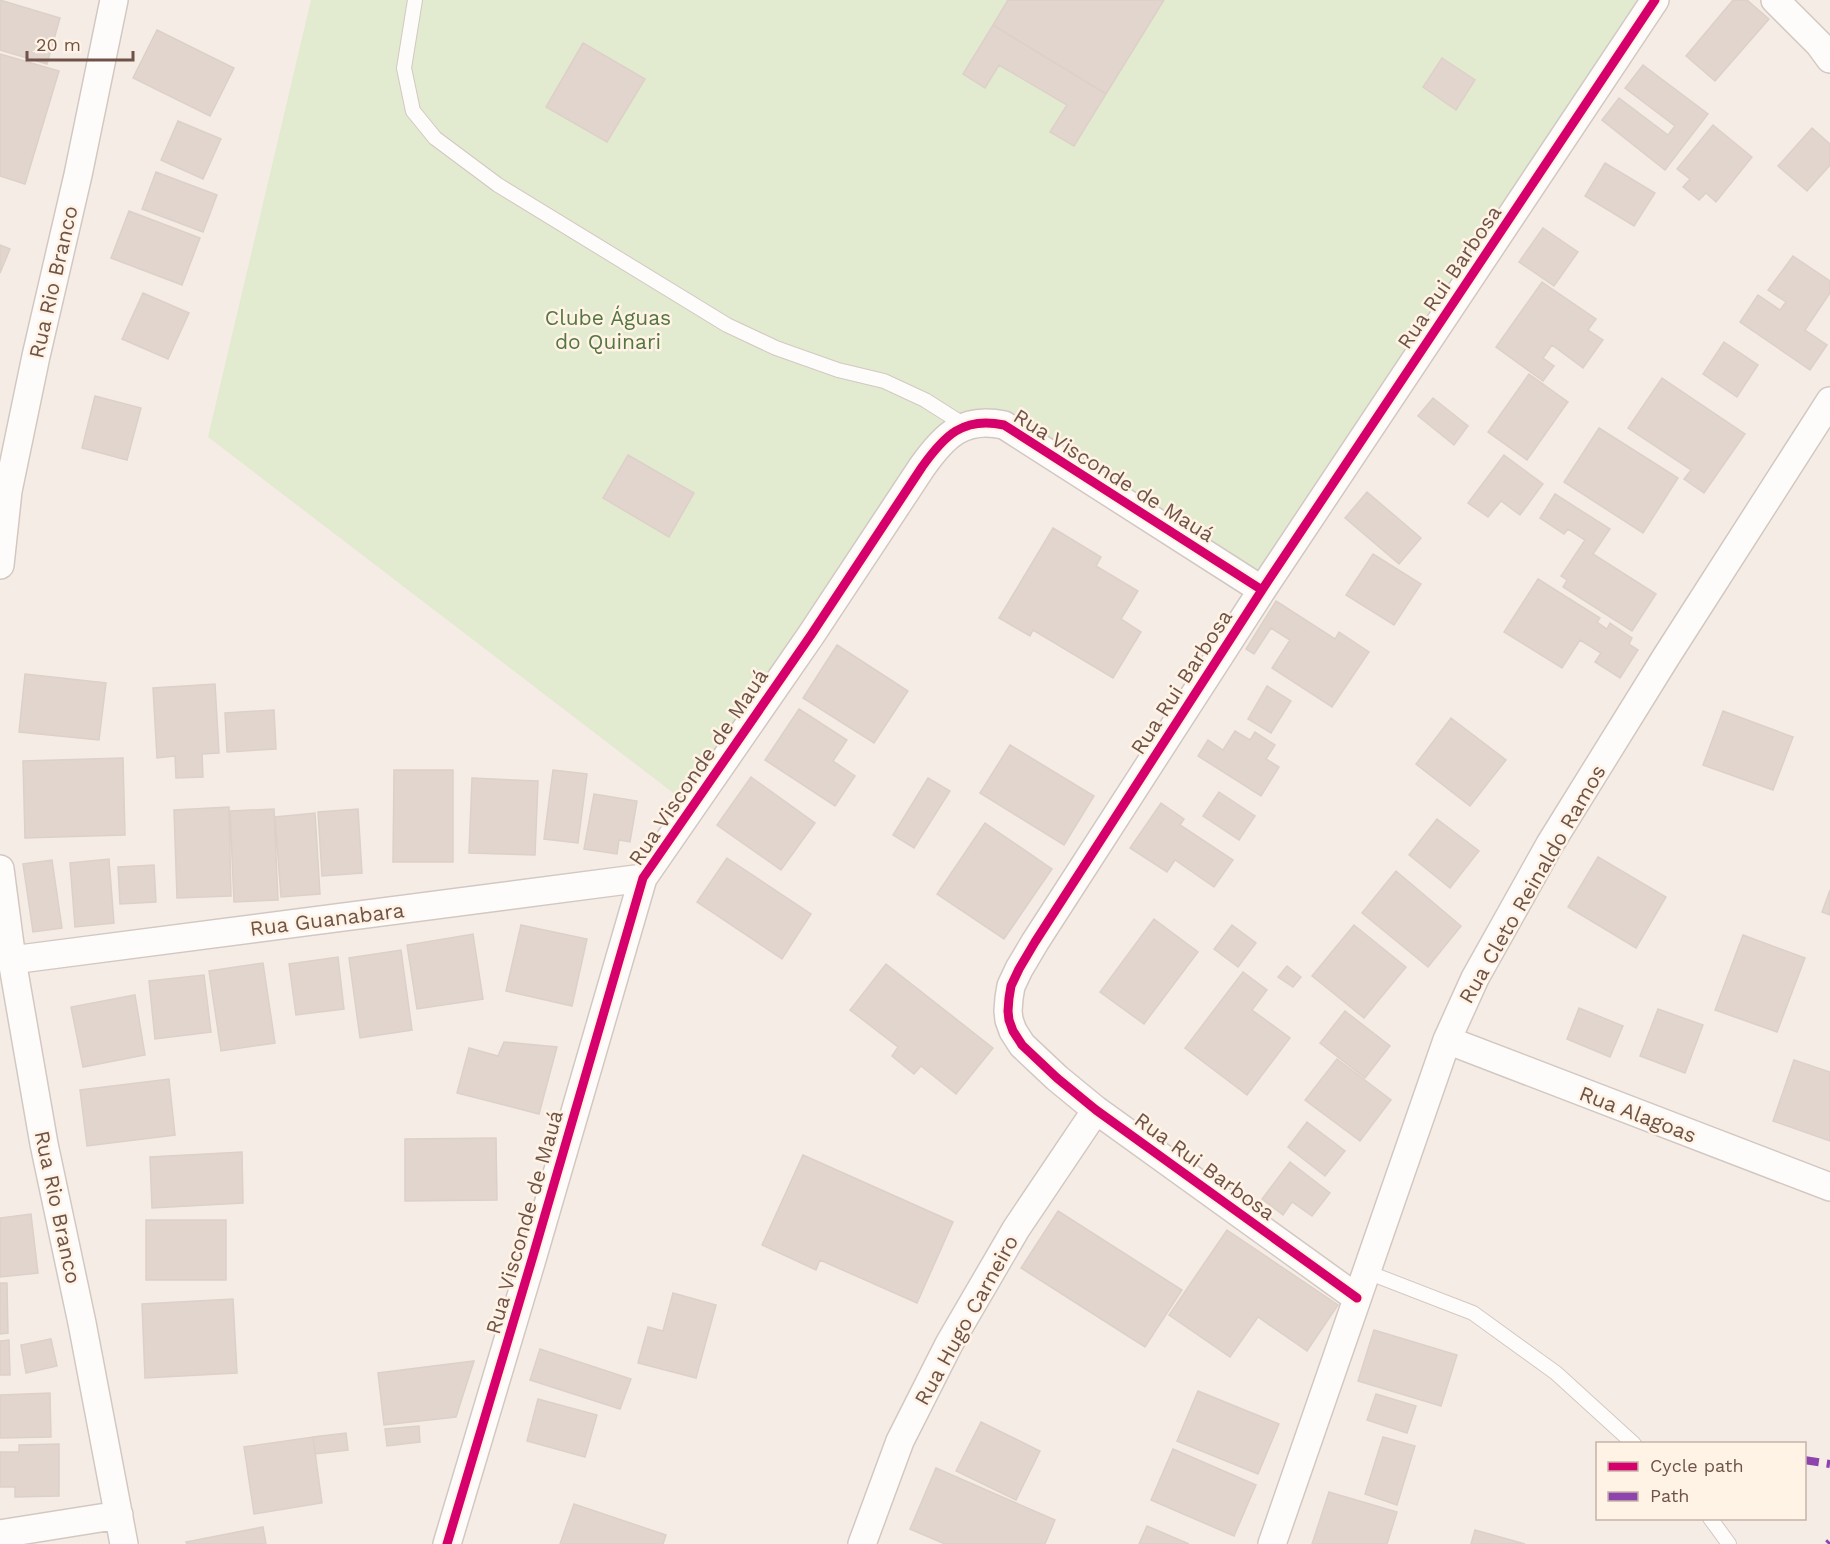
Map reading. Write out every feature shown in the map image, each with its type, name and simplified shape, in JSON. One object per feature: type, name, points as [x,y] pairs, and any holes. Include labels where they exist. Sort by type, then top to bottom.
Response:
[{"type":"street","name":"Rua Rio Branco","points":[[0,565],[8,491],[114,0]]},
{"type":"street","name":"Rua Rui Barbosa","points":[[1358,1298],[1096,1110],[1057,1078],[1022,1045],[1013,1031],[1008,1011],[1011,986],[1035,942],[1262,590],[1655,0]]},
{"type":"street","points":[[1775,0],[1826,46]]},
{"type":"street","name":"Rua Cleto Reinaldo Ramos","points":[[1272,1544],[1447,1040],[1475,978],[1550,844],[1666,657],[1830,401]]},
{"type":"street","name":"Rua Visconde de Mauá","points":[[447,1544],[537,1245],[643,878],[811,635],[922,466],[946,437],[966,426],[979,423],[992,422],[1004,425],[1262,590]]},
{"type":"street","name":"Rua Rio Branco","points":[[0,869],[12,960],[44,1144],[124,1544]]},
{"type":"street","name":"Rua Guanabara","points":[[12,960],[643,878]]},
{"type":"street","name":"Rua Alagoas","points":[[1447,1040],[1830,1187]]},
{"type":"street","name":"Rua Hugo Carneiro","points":[[862,1544],[900,1441],[949,1344],[1016,1229],[1096,1110]]},
{"type":"street","points":[[0,1534],[119,1515]]},
{"type":"lane","points":[[415,0],[404,68],[413,111],[435,138],[498,185],[727,325],[776,348],[838,370],[884,381],[925,400],[966,426]]},
{"type":"lane","points":[[1367,1272],[1473,1312],[1556,1373],[1633,1442]]},
{"type":"lane","points":[[1711,1520],[1729,1544]]},
{"type":"green space","name":"Clube Águas do Quinari","points":[[311,0],[1637,0],[1258,574],[1105,473],[1013,420],[974,412],[685,802],[208,437]]},
{"type":"building","points":[[0,0],[60,18],[47,64],[0,50]]},
{"type":"building","points":[[1008,0],[1164,0],[1106,94],[993,25]]},
{"type":"building","points":[[1733,0],[1747,0],[1769,19],[1715,81],[1686,56]]},
{"type":"building","points":[[993,25],[1106,94],[1074,146],[1050,132],[1067,105],[999,65],[985,88],[963,74]]},
{"type":"building","points":[[157,30],[234,68],[210,116],[133,78]]},
{"type":"building","points":[[583,43],[645,79],[607,142],[546,107]]},
{"type":"building","points":[[0,54],[59,71],[25,184],[0,176]]},
{"type":"building","points":[[1442,58],[1475,80],[1456,110],[1423,87]]},
{"type":"building","points":[[1643,65],[1708,114],[1665,170],[1602,120],[1619,98],[1668,135],[1675,126],[1625,88]]},
{"type":"building","points":[[178,121],[221,139],[203,179],[161,160]]},
{"type":"building","points":[[1713,125],[1752,157],[1716,202],[1706,193],[1699,200],[1683,187],[1690,179],[1677,169]]},
{"type":"building","points":[[1812,128],[1830,144],[1830,165],[1807,191],[1778,166]]},
{"type":"building","points":[[1605,163],[1655,193],[1634,226],[1585,196]]},
{"type":"building","points":[[156,172],[217,195],[203,232],[142,209]]},
{"type":"building","points":[[129,211],[200,238],[182,285],[111,258]]},
{"type":"building","points":[[1543,228],[1578,252],[1554,286],[1519,262]]},
{"type":"building","points":[[0,245],[10,249],[0,273]]},
{"type":"building","points":[[1793,256],[1830,281],[1830,293],[1805,330],[1827,345],[1810,370],[1740,322],[1758,295],[1780,310],[1786,302],[1768,290]]},
{"type":"building","points":[[1542,282],[1596,319],[1588,330],[1603,340],[1583,368],[1552,345],[1543,358],[1554,366],[1543,381],[1496,347]]},
{"type":"building","points":[[143,293],[189,313],[168,359],[122,339]]},
{"type":"building","points":[[1724,342],[1758,365],[1737,397],[1703,374]]},
{"type":"building","points":[[1529,374],[1568,402],[1527,460],[1488,432]]},
{"type":"building","points":[[1662,378],[1745,434],[1704,493],[1684,479],[1691,470],[1628,428]]},
{"type":"building","points":[[95,396],[141,408],[127,460],[82,448]]},
{"type":"building","points":[[1433,398],[1468,426],[1454,445],[1418,416]]},
{"type":"building","points":[[1599,428],[1678,478],[1643,533],[1564,482]]},
{"type":"building","points":[[628,455],[694,493],[669,537],[603,498]]},
{"type":"building","points":[[1504,455],[1543,484],[1520,515],[1501,501],[1488,517],[1468,503]]},
{"type":"building","points":[[1367,492],[1421,538],[1399,564],[1345,518]]},
{"type":"building","points":[[1555,494],[1610,529],[1593,554],[1656,594],[1632,631],[1563,587],[1567,580],[1561,576],[1585,540],[1568,529],[1564,534],[1540,518]]},
{"type":"building","points":[[1053,528],[1101,557],[1096,566],[1138,591],[1121,619],[1141,632],[1113,678],[1033,630],[1030,636],[999,618]]},
{"type":"building","points":[[1373,554],[1421,584],[1394,625],[1346,595]]},
{"type":"building","points":[[1538,579],[1600,618],[1597,622],[1607,629],[1610,623],[1632,638],[1629,644],[1638,650],[1620,678],[1595,662],[1601,653],[1580,640],[1562,668],[1504,632]]},
{"type":"building","points":[[1276,601],[1335,639],[1339,632],[1369,652],[1332,707],[1272,668],[1290,640],[1271,628],[1254,654],[1246,649]]},
{"type":"building","points":[[837,645],[908,691],[874,743],[803,698]]},
{"type":"building","points":[[25,674],[106,683],[99,740],[19,732]]},
{"type":"building","points":[[215,684],[219,753],[202,754],[203,777],[176,778],[175,756],[157,758],[153,688]]},
{"type":"building","points":[[1267,686],[1291,701],[1271,733],[1248,719]]},
{"type":"building","points":[[799,709],[847,740],[833,761],[855,776],[835,806],[765,760]]},
{"type":"building","points":[[274,710],[276,749],[227,752],[225,713]]},
{"type":"building","points":[[1723,711],[1793,737],[1773,790],[1703,765]]},
{"type":"building","points":[[1451,718],[1506,760],[1470,806],[1416,764]]},
{"type":"building","points":[[1235,731],[1250,740],[1255,732],[1275,745],[1266,759],[1279,767],[1261,796],[1198,756],[1208,740],[1223,750]]},
{"type":"building","points":[[1010,745],[1094,796],[1064,845],[980,793]]},
{"type":"building","points":[[123,758],[125,835],[25,838],[23,761]]},
{"type":"building","points":[[394,770],[453,770],[453,862],[393,862]]},
{"type":"building","points":[[553,770],[587,774],[578,843],[544,839]]},
{"type":"building","points":[[751,777],[815,823],[781,870],[717,825]]},
{"type":"building","points":[[472,778],[538,781],[535,855],[469,853]]},
{"type":"building","points":[[928,778],[950,791],[914,848],[893,835]]},
{"type":"building","points":[[1219,792],[1255,816],[1239,840],[1203,816]]},
{"type":"building","points":[[594,794],[637,801],[630,842],[619,840],[617,854],[584,849]]},
{"type":"building","points":[[1161,803],[1184,819],[1180,825],[1233,860],[1214,887],[1175,860],[1167,872],[1130,848]]},
{"type":"building","points":[[229,807],[231,896],[177,898],[174,810]]},
{"type":"building","points":[[274,809],[278,900],[234,902],[230,811]]},
{"type":"building","points":[[358,809],[362,873],[322,876],[318,812]]},
{"type":"building","points":[[315,813],[320,894],[281,897],[275,817]]},
{"type":"building","points":[[1437,819],[1479,851],[1450,888],[1409,855]]},
{"type":"building","points":[[985,823],[1052,869],[1004,939],[937,894]]},
{"type":"building","points":[[1598,857],[1666,897],[1636,948],[1568,907]]},
{"type":"building","points":[[727,858],[811,914],[782,959],[697,902]]},
{"type":"building","points":[[109,859],[114,923],[75,927],[70,863]]},
{"type":"building","points":[[52,860],[62,928],[33,932],[23,864]]},
{"type":"building","points":[[154,865],[156,902],[120,904],[118,867]]},
{"type":"building","points":[[1396,871],[1461,926],[1428,967],[1362,913]]},
{"type":"building","points":[[1830,890],[1830,915],[1822,912]]},
{"type":"building","points":[[1154,919],[1198,952],[1144,1024],[1100,992]]},
{"type":"building","points":[[521,925],[587,939],[572,1006],[506,991]]},
{"type":"building","points":[[1232,925],[1256,943],[1238,967],[1214,949]]},
{"type":"building","points":[[1354,925],[1406,967],[1364,1018],[1312,976]]},
{"type":"building","points":[[473,934],[483,999],[417,1009],[407,945]]},
{"type":"building","points":[[1743,935],[1805,958],[1777,1032],[1715,1010]]},
{"type":"building","points":[[401,950],[412,1030],[360,1038],[349,958]]},
{"type":"building","points":[[338,957],[344,1009],[296,1015],[289,964]]},
{"type":"building","points":[[263,963],[275,1043],[221,1051],[209,971]]},
{"type":"building","points":[[886,964],[993,1048],[956,1094],[921,1066],[914,1074],[892,1056],[898,1047],[850,1010]]},
{"type":"building","points":[[1287,966],[1301,977],[1293,987],[1278,977]]},
{"type":"building","points":[[1243,972],[1267,990],[1252,1010],[1290,1038],[1247,1095],[1185,1048]]},
{"type":"building","points":[[204,975],[211,1032],[155,1039],[149,981]]},
{"type":"building","points":[[135,995],[145,1055],[83,1067],[71,1007]]},
{"type":"building","points":[[1579,1008],[1623,1026],[1610,1057],[1567,1039]]},
{"type":"building","points":[[1658,1009],[1703,1025],[1685,1073],[1640,1056]]},
{"type":"building","points":[[1345,1011],[1390,1046],[1365,1078],[1320,1043]]},
{"type":"building","points":[[504,1042],[557,1047],[539,1114],[457,1093],[469,1048],[498,1056]]},
{"type":"building","points":[[1337,1059],[1391,1100],[1360,1141],[1305,1100]]},
{"type":"building","points":[[1794,1060],[1830,1072],[1830,1141],[1773,1121]]},
{"type":"building","points":[[169,1079],[175,1135],[87,1146],[80,1090]]},
{"type":"building","points":[[1307,1122],[1345,1151],[1325,1176],[1288,1147]]},
{"type":"building","points":[[496,1138],[497,1200],[405,1201],[405,1139]]},
{"type":"building","points":[[242,1152],[243,1203],[152,1208],[150,1157]]},
{"type":"building","points":[[803,1155],[953,1222],[917,1303],[820,1260],[816,1270],[762,1245]]},
{"type":"building","points":[[1290,1162],[1330,1193],[1312,1216],[1292,1202],[1283,1215],[1262,1199]]},
{"type":"building","points":[[1058,1211],[1182,1290],[1145,1347],[1021,1268]]},
{"type":"building","points":[[31,1214],[38,1273],[0,1277],[0,1218]]},
{"type":"building","points":[[146,1220],[226,1220],[226,1280],[146,1280]]},
{"type":"building","points":[[1227,1230],[1338,1305],[1307,1351],[1258,1317],[1230,1357],[1169,1315]]},
{"type":"building","points":[[0,1283],[7,1283],[8,1333],[0,1334]]},
{"type":"building","points":[[673,1293],[716,1305],[696,1378],[638,1363],[648,1327],[663,1331]]},
{"type":"building","points":[[233,1299],[237,1373],[145,1378],[142,1304]]},
{"type":"building","points":[[1374,1330],[1457,1355],[1441,1406],[1358,1381]]},
{"type":"building","points":[[51,1339],[57,1366],[26,1373],[21,1345]]},
{"type":"building","points":[[9,1340],[10,1375],[0,1375],[0,1341]]},
{"type":"building","points":[[540,1349],[631,1379],[620,1409],[530,1380]]},
{"type":"building","points":[[474,1361],[456,1417],[384,1425],[378,1373]]},
{"type":"building","points":[[1198,1391],[1279,1424],[1258,1474],[1177,1441]]},
{"type":"building","points":[[50,1393],[51,1437],[0,1438],[0,1395]]},
{"type":"building","points":[[1376,1394],[1416,1406],[1407,1433],[1367,1420]]},
{"type":"building","points":[[538,1399],[597,1415],[585,1457],[527,1441]]},
{"type":"building","points":[[981,1422],[1040,1451],[1016,1500],[956,1471]]},
{"type":"building","points":[[419,1426],[420,1442],[387,1446],[385,1429]]},
{"type":"building","points":[[346,1433],[348,1450],[315,1454],[313,1437]]},
{"type":"building","points":[[313,1437],[322,1503],[254,1514],[244,1447]]},
{"type":"building","points":[[1383,1437],[1415,1446],[1397,1505],[1365,1494]]},
{"type":"building","points":[[59,1444],[59,1496],[15,1497],[15,1487],[0,1487],[0,1452],[19,1452],[19,1445]]},
{"type":"building","points":[[1173,1449],[1256,1485],[1234,1536],[1151,1500]]},
{"type":"building","points":[[936,1468],[1055,1520],[1045,1544],[945,1544],[910,1529]]},
{"type":"building","points":[[1329,1492],[1397,1512],[1387,1544],[1312,1544]]},
{"type":"building","points":[[574,1504],[666,1535],[663,1544],[560,1544]]},
{"type":"building","points":[[1147,1526],[1189,1544],[1139,1544]]},
{"type":"building","points":[[263,1527],[266,1544],[187,1544],[186,1542]]},
{"type":"building","points":[[1475,1530],[1525,1544],[1471,1544]]},
{"type":"marked path","points":[[1806,1460],[1830,1464]]},
{"type":"cycle path","points":[[1357,1298],[1096,1110],[1057,1078],[1022,1045],[1013,1031],[1008,1011],[1011,986],[1035,942],[1262,590],[1655,0]]},
{"type":"cycle path","points":[[447,1544],[643,878],[938,446],[966,426],[977,423],[1004,425],[1262,590]]}]
